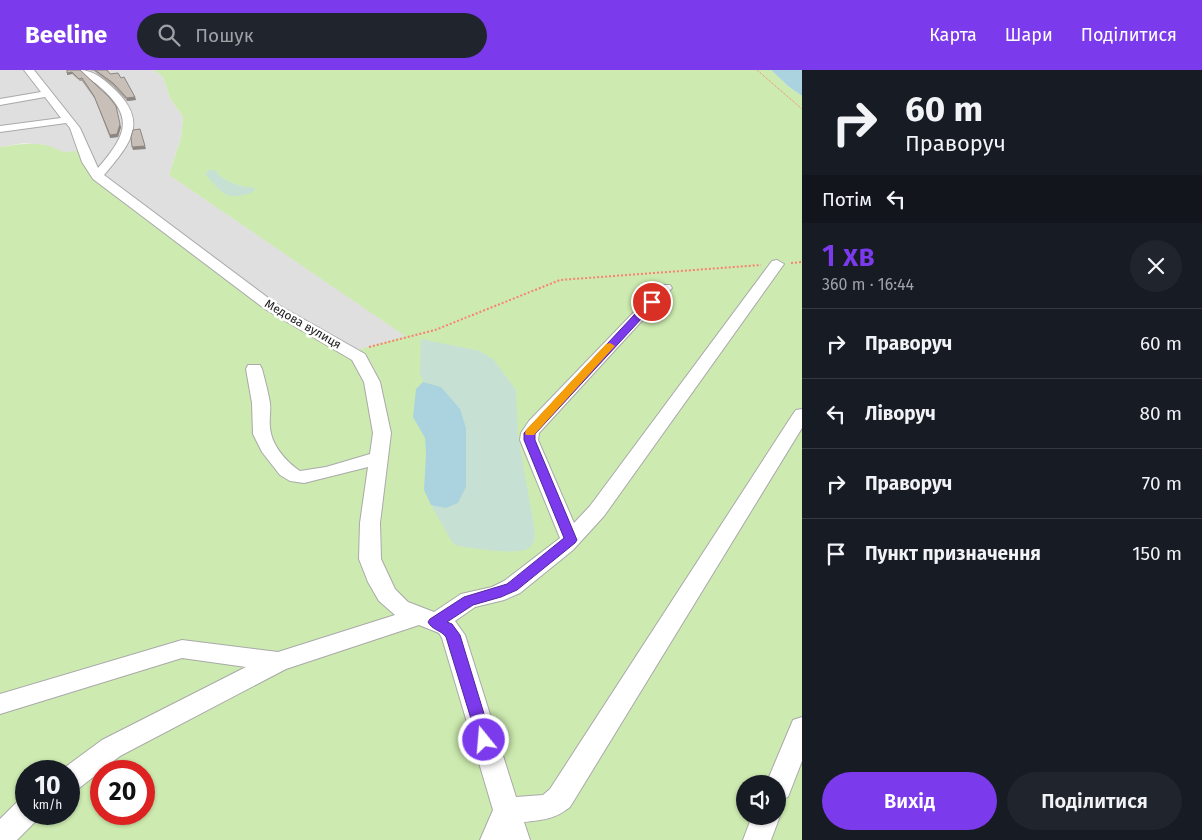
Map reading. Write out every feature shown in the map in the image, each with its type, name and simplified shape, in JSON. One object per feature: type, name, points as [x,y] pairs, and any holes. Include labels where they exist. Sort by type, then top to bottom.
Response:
[{"type":"street","name":"Медова вулиця","points":[[29,70],[46,94],[75,128],[88,162],[97,176],[270,306],[359,357],[372,382],[382,434],[370,523],[370,560],[388,594],[400,608],[447,627],[453,635],[516,840]]},
{"type":"street","points":[[84,70],[116,96],[126,108],[130,124],[127,134],[114,157],[97,176]]},
{"type":"street","points":[[0,102],[46,94]]},
{"type":"street","points":[[0,129],[68,120]]},
{"type":"street","points":[[80,772],[111,748],[278,662],[427,620],[469,600],[496,594],[512,587],[571,540],[597,511],[777,264]]},
{"type":"street","points":[[571,540],[529,440],[530,433],[664,288]]},
{"type":"street","points":[[254,369],[261,403],[260,420],[263,438],[281,465],[292,475],[304,477],[349,467],[380,457]]},
{"type":"street","points":[[494,840],[506,811],[549,807],[560,798],[802,414]]},
{"type":"street","points":[[0,704],[182,649],[278,662]]},
{"type":"street","points":[[783,775],[802,728]]},
{"type":"street","points":[[0,838],[15,823]]},
{"type":"street","points":[[757,840],[763,825]]},
{"type":"path","points":[[758,70],[761,75],[802,109]]},
{"type":"path","points":[[352,352],[435,330],[560,280],[802,262]]},
{"type":"shaded area","points":[[0,70],[154,70],[163,77],[170,98],[183,117],[181,138],[169,175],[406,336],[352,352],[270,306],[65,153],[45,145],[24,143],[0,147]]},
{"type":"green space","points":[[154,70],[771,70],[802,96],[802,840],[0,840],[0,147],[34,144],[45,145],[64,152],[80,150],[85,162],[267,309],[347,353],[405,336],[169,175],[181,138],[183,117],[170,98],[163,77]]},
{"type":"green space","points":[[209,170],[215,170],[233,184],[255,188],[253,192],[244,195],[231,196],[216,187],[205,174]]},
{"type":"green space","points":[[421,339],[480,351],[494,360],[516,390],[518,436],[535,532],[534,541],[529,548],[505,551],[458,546],[452,542],[431,505],[446,508],[458,503],[466,487],[466,428],[441,387],[423,382],[420,373]]},
{"type":"water","points":[[771,70],[802,70],[802,96],[788,86]]},
{"type":"water","points":[[423,382],[441,387],[460,409],[466,428],[466,487],[458,503],[446,508],[431,505],[424,490],[425,438],[413,417],[416,389]]},
{"type":"building","points":[[67,70],[80,70],[109,97],[116,106],[120,124],[117,134],[110,135],[94,96],[82,78],[79,79],[72,72],[67,73]]},
{"type":"building","points":[[95,70],[107,70],[110,74],[118,73],[121,78],[124,77],[135,97],[127,98],[113,83]]},
{"type":"building","points":[[140,129],[145,146],[132,147],[131,137],[133,130]]},
{"type":"slow traffic","points":[[530,433],[610,346]]},
{"type":"route","points":[[484,740],[453,635],[447,627],[435,622],[469,600],[496,594],[512,587],[571,540],[529,440],[530,433],[652,302]]}]
